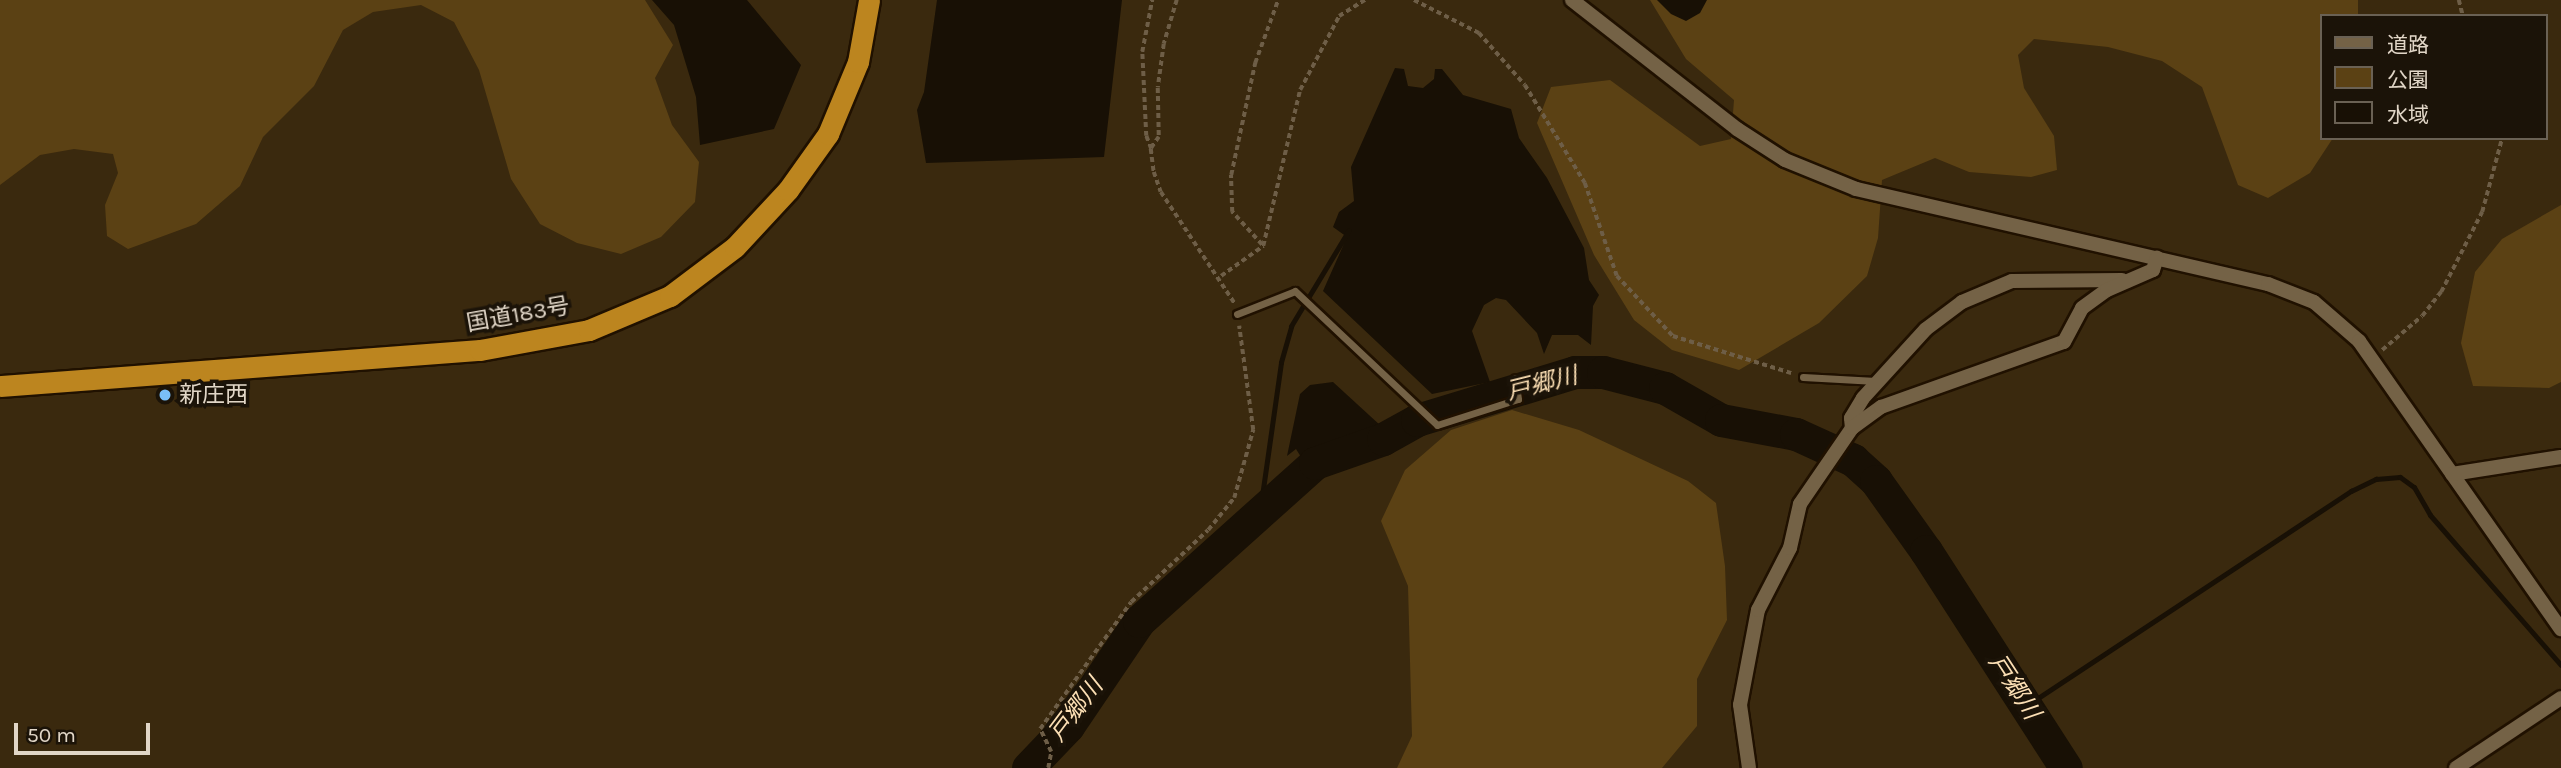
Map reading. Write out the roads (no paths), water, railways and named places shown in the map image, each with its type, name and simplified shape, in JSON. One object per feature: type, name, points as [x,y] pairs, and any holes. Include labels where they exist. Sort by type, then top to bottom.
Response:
[{"type":"highway","name":"国道183号","points":[[0,386],[480,350],[589,330],[670,296],[736,247],[788,190],[828,134],[858,62],[869,0]]},
{"type":"street","points":[[1572,0],[1737,129],[1785,160],[1856,190],[2295,292],[2335,318],[2372,358],[2561,629]]},
{"type":"street","points":[[1749,768],[1740,705],[1758,610],[1790,548],[1800,504],[1852,428],[1881,407],[2064,342],[2082,308],[2130,279],[2153,270],[2157,258]]},
{"type":"street","points":[[1852,428],[1854,410],[1926,330],[1987,290],[2043,279],[2130,279]]},
{"type":"street","points":[[2452,474],[2561,457]]},
{"type":"street","points":[[2456,768],[2561,698]]},
{"type":"lane","points":[[1237,314],[1268,300],[1299,293],[1437,425],[1518,399],[1515,378]]},
{"type":"lane","points":[[1803,377],[1880,381]]},
{"type":"water","points":[[652,0],[747,0],[801,65],[774,129],[700,145],[696,97],[674,25]]},
{"type":"water","points":[[937,0],[1122,0],[1104,157],[926,163],[917,110],[924,92]]},
{"type":"water","points":[[1657,0],[1707,0],[1700,13],[1686,21],[1671,14]]},
{"type":"water","points":[[1395,68],[1404,69],[1408,86],[1423,88],[1434,79],[1435,69],[1442,69],[1463,95],[1511,109],[1519,138],[1547,178],[1584,248],[1589,280],[1599,295],[1593,306],[1591,345],[1578,335],[1552,335],[1544,354],[1537,333],[1506,300],[1496,298],[1484,305],[1472,331],[1490,382],[1432,394],[1323,291],[1347,237],[1333,227],[1339,212],[1354,201],[1351,167]]},
{"type":"water","points":[[1333,382],[1381,426],[1322,448],[1294,465],[1301,457],[1296,449],[1287,456],[1300,394],[1310,385]]},
{"type":"waterway","points":[[1260,510],[1281,362],[1291,326],[1349,230]]},
{"type":"waterway","name":"戸郷川","points":[[1028,768],[1068,726],[1139,621],[1315,463],[1383,439],[1417,420],[1575,372],[1603,372],[1665,388],[1721,420],[1796,434],[1853,460],[1876,481],[1926,551],[2066,768]]},
{"type":"waterway","points":[[2026,706],[2351,491],[2376,479],[2400,477],[2414,487],[2430,515],[2561,665]]},
{"type":"place","name":"新庄西","points":[[165,395]]}]
